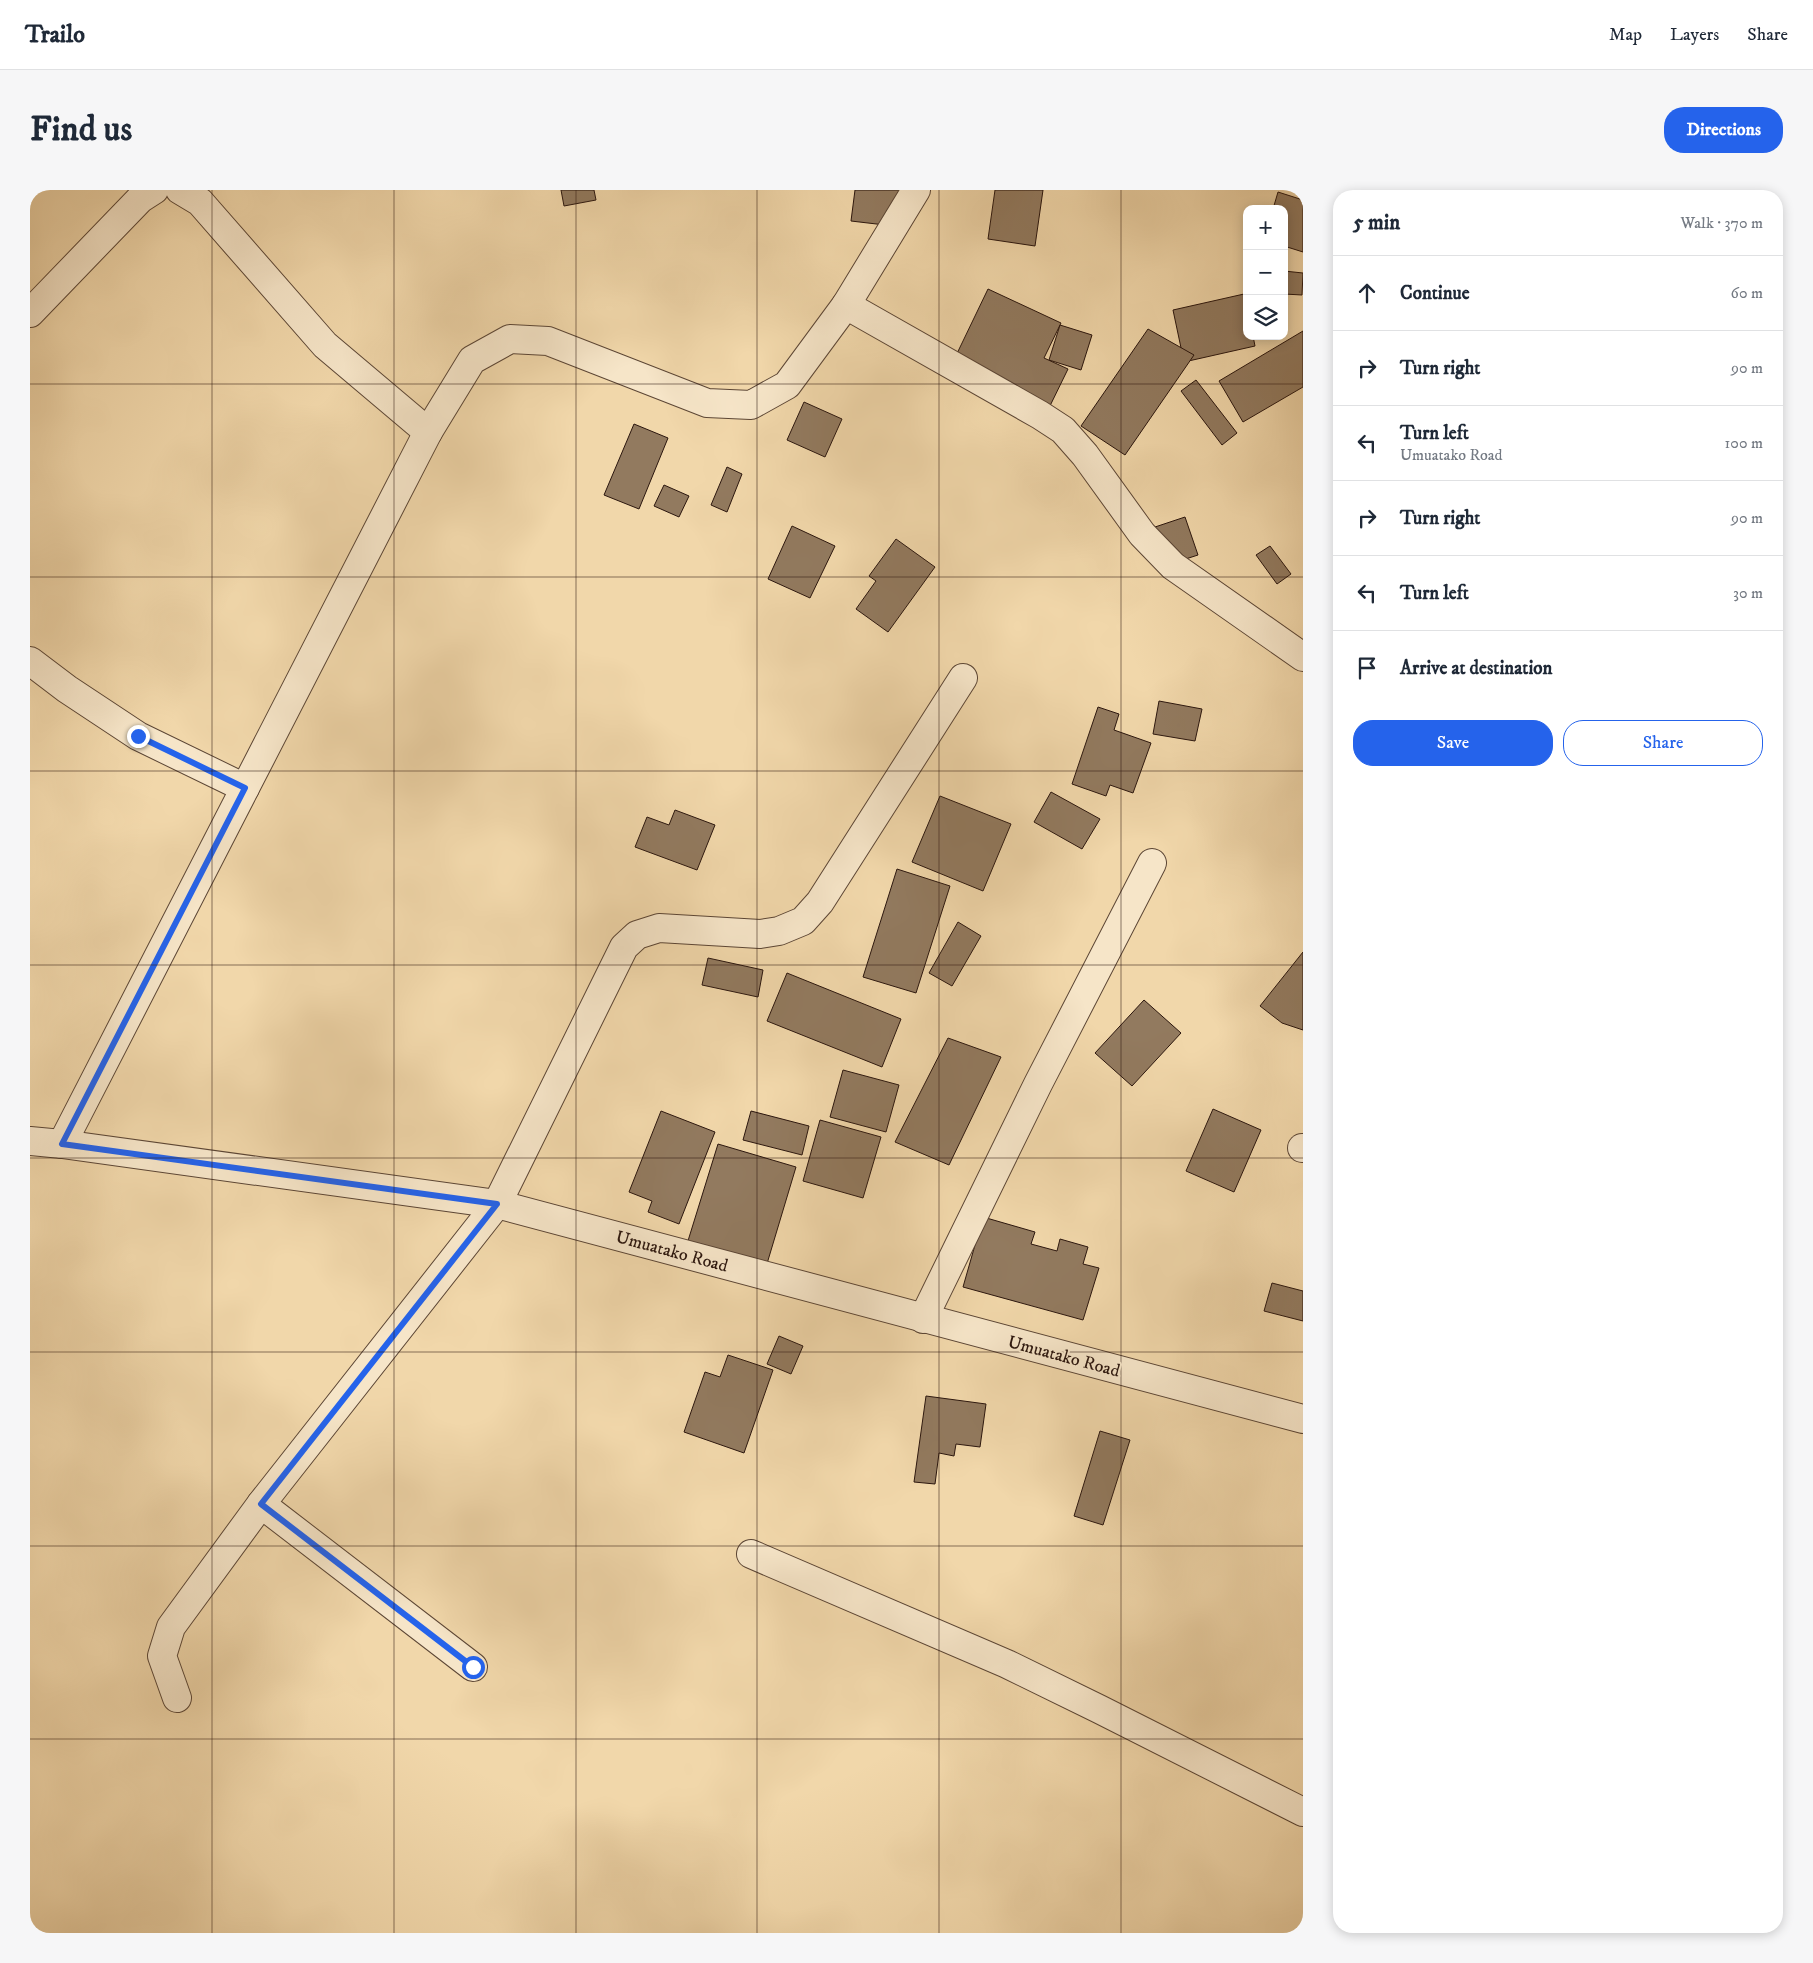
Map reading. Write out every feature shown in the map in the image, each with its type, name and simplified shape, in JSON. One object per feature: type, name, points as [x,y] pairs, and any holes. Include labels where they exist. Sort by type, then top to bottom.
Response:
[{"type":"street","points":[[30,313],[140,199],[154,190]]},
{"type":"street","points":[[180,190],[200,202],[325,345],[428,432]]},
{"type":"street","points":[[62,1144],[428,432],[472,360],[510,339],[548,340],[707,403],[751,405],[787,385],[846,305],[916,190]]},
{"type":"street","points":[[846,305],[1040,414],[1063,430],[1085,455],[1142,534],[1173,566],[1303,657]]},
{"type":"street","points":[[30,661],[67,690],[138,736],[245,788]]},
{"type":"street","points":[[177,1698],[162,1656],[171,1627],[261,1504],[497,1204],[624,947],[637,935],[659,928],[760,934],[779,931],[803,920],[820,902],[964,678]]},
{"type":"street","points":[[923,1319],[1038,1084],[1152,863]]},
{"type":"street","name":"Umuatako Road","points":[[30,1141],[497,1204],[1303,1420]]},
{"type":"street","points":[[261,1504],[473,1667]]},
{"type":"street","points":[[751,1554],[1007,1664],[1303,1812]]},
{"type":"building","points":[[561,190],[594,190],[596,200],[564,206]]},
{"type":"building","points":[[855,190],[906,190],[902,227],[851,221]]},
{"type":"building","points":[[995,190],[1043,190],[1035,246],[988,239]]},
{"type":"building","points":[[1278,192],[1303,200],[1303,252],[1288,247],[1288,205],[1274,205]]},
{"type":"building","points":[[1288,271],[1303,273],[1302,295],[1288,294]]},
{"type":"building","points":[[988,289],[1061,323],[1044,358],[1068,369],[1046,414],[950,368]]},
{"type":"building","points":[[1243,294],[1243,340],[1254,340],[1255,346],[1184,362],[1173,310]]},
{"type":"building","points":[[1060,325],[1092,335],[1081,370],[1049,360]]},
{"type":"building","points":[[1148,329],[1194,355],[1125,455],[1081,426]]},
{"type":"building","points":[[1303,331],[1303,387],[1243,422],[1219,381]]},
{"type":"building","points":[[1196,380],[1237,433],[1222,445],[1181,391]]},
{"type":"building","points":[[804,402],[842,419],[825,457],[787,440]]},
{"type":"building","points":[[634,424],[668,438],[639,509],[604,495]]},
{"type":"building","points":[[727,467],[742,474],[727,512],[711,505]]},
{"type":"building","points":[[664,485],[689,496],[679,517],[654,506]]},
{"type":"building","points":[[1185,517],[1198,555],[1167,565],[1155,527]]},
{"type":"building","points":[[792,526],[835,546],[810,598],[768,579]]},
{"type":"building","points":[[896,539],[935,567],[888,632],[856,609],[876,581],[869,576]]},
{"type":"building","points":[[1270,546],[1291,574],[1277,584],[1256,555]]},
{"type":"building","points":[[1159,701],[1202,709],[1195,741],[1153,734]]},
{"type":"building","points":[[1098,707],[1119,714],[1114,730],[1151,743],[1133,793],[1110,785],[1106,796],[1072,784]]},
{"type":"building","points":[[1051,792],[1100,819],[1082,849],[1034,822]]},
{"type":"building","points":[[940,796],[1011,824],[983,891],[912,862]]},
{"type":"building","points":[[675,810],[715,825],[697,870],[635,847],[647,817],[669,825]]},
{"type":"building","points":[[897,869],[950,886],[916,993],[863,977]]},
{"type":"building","points":[[958,922],[981,936],[952,986],[929,973]]},
{"type":"building","points":[[1303,952],[1303,1030],[1282,1023],[1260,1006]]},
{"type":"building","points":[[708,958],[763,970],[758,997],[702,985]]},
{"type":"building","points":[[787,973],[901,1019],[882,1067],[767,1021]]},
{"type":"building","points":[[1144,1000],[1181,1033],[1132,1086],[1095,1053]]},
{"type":"building","points":[[948,1038],[1001,1057],[949,1165],[895,1142]]},
{"type":"building","points":[[843,1070],[899,1085],[886,1132],[830,1117]]},
{"type":"building","points":[[1213,1109],[1261,1130],[1234,1192],[1186,1171]]},
{"type":"building","points":[[661,1111],[715,1132],[679,1224],[648,1212],[652,1201],[629,1192]]},
{"type":"building","points":[[751,1111],[809,1126],[802,1155],[743,1140]]},
{"type":"building","points":[[820,1120],[881,1137],[863,1198],[803,1181]]},
{"type":"building","points":[[718,1144],[796,1167],[766,1267],[687,1244]]},
{"type":"building","points":[[983,1217],[1035,1232],[1031,1244],[1057,1251],[1060,1239],[1088,1247],[1083,1264],[1099,1268],[1083,1320],[963,1287]]},
{"type":"building","points":[[1272,1283],[1303,1291],[1303,1321],[1264,1311]]},
{"type":"building","points":[[779,1336],[803,1346],[791,1374],[767,1364]]},
{"type":"building","points":[[728,1355],[773,1370],[744,1453],[684,1432],[705,1372],[720,1377]]},
{"type":"building","points":[[926,1396],[986,1404],[980,1447],[956,1444],[954,1456],[939,1453],[935,1484],[914,1482]]},
{"type":"building","points":[[1100,1431],[1130,1440],[1103,1525],[1074,1516]]},
{"type":"route","points":[[138,736],[245,788],[62,1144],[497,1204],[261,1504],[473,1667]]}]
